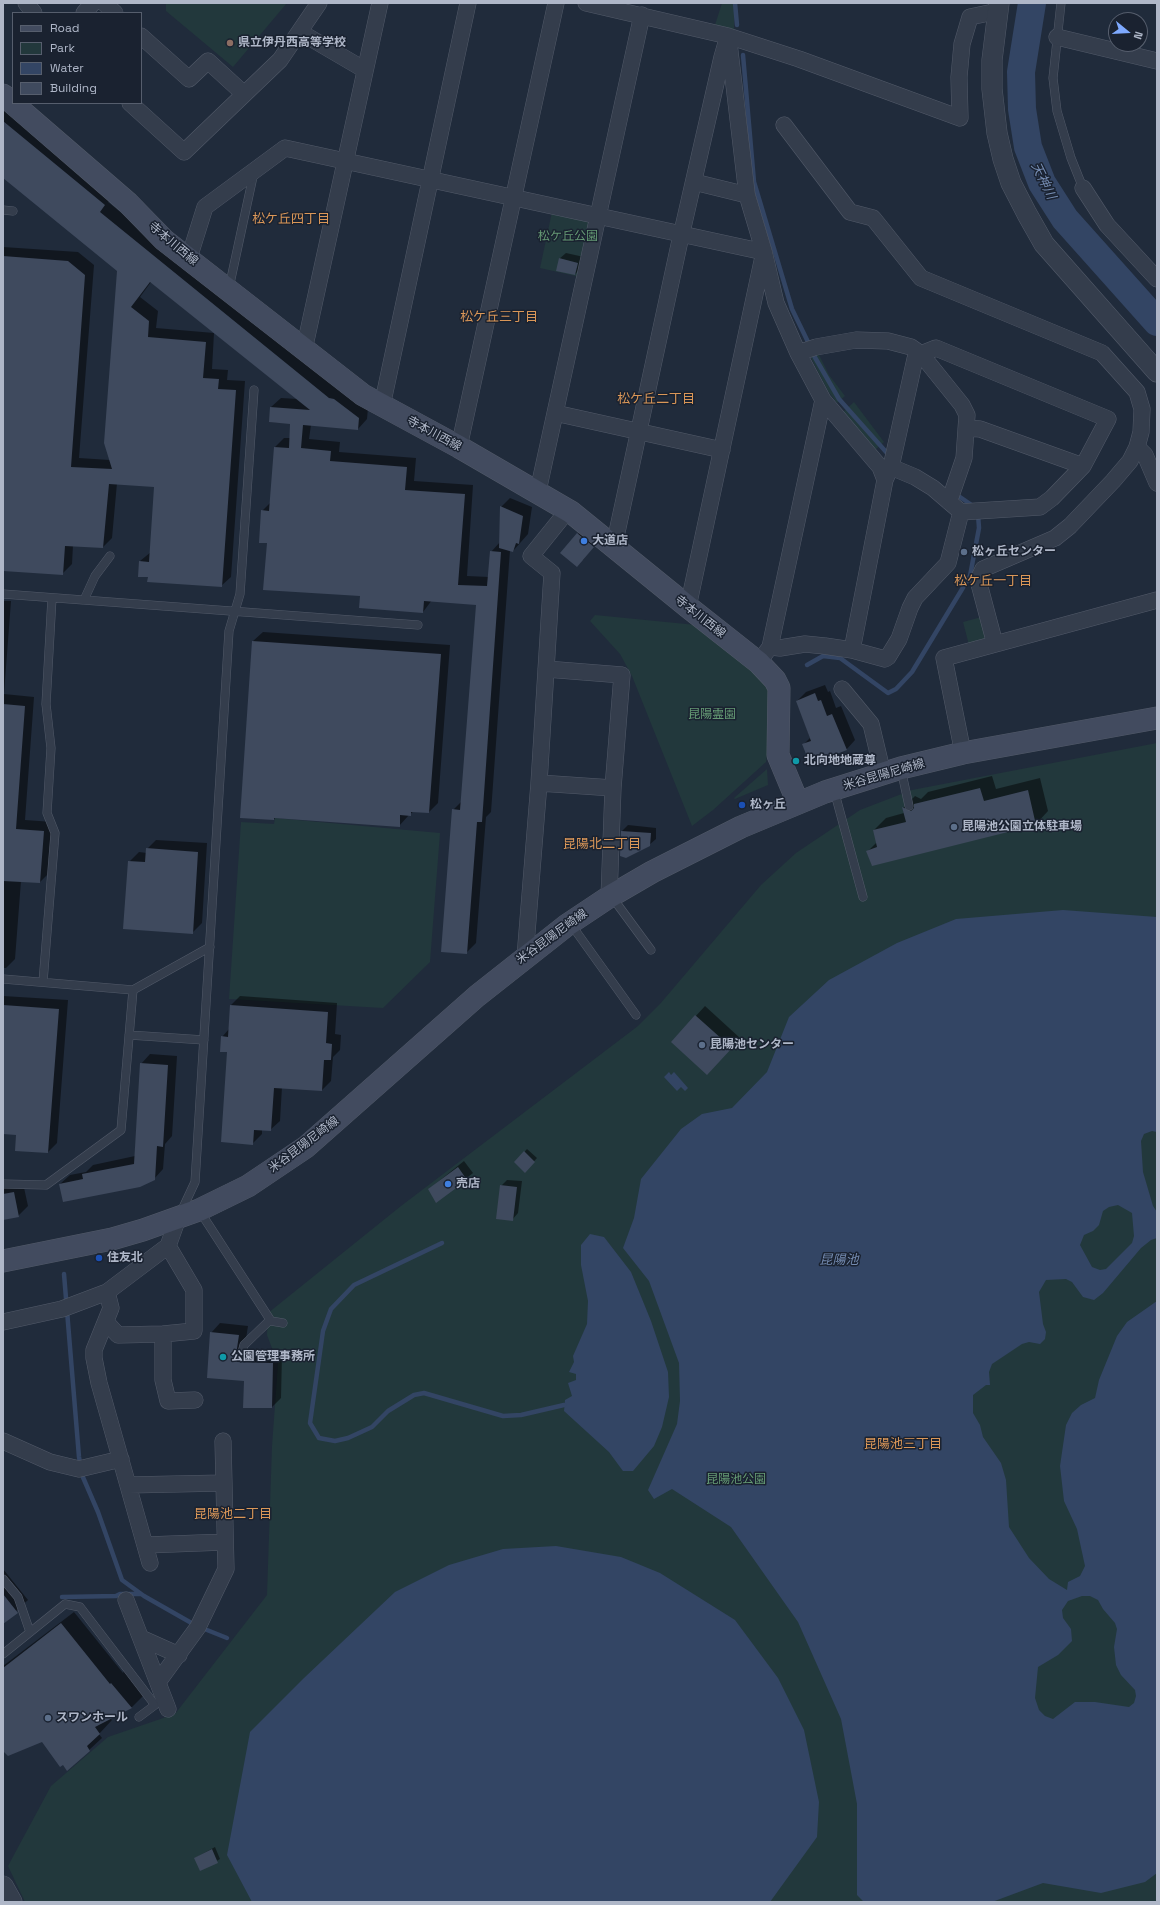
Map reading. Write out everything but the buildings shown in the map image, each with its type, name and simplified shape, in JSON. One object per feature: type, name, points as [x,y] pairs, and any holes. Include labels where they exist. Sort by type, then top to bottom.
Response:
[{"type":"main road","name":"寺本川西線","points":[[3,95],[12,103]]},
{"type":"main road","name":"寺本川西線","points":[[13,104],[128,203],[164,240],[363,395],[538,491],[568,510],[688,607],[764,655],[779,688],[778,755],[798,803]]},
{"type":"main road","name":"米谷昆陽尼崎線","points":[[3,1261],[112,1239],[199,1210],[248,1186],[306,1147],[477,996],[525,956],[610,896],[652,872],[717,839],[798,803],[834,789],[892,771],[963,753],[1157,718]]},
{"type":"street","points":[[26,3],[33,12]]},
{"type":"street","points":[[85,12],[93,3]]},
{"type":"street","points":[[104,3],[114,12]]},
{"type":"street","points":[[131,104],[184,152],[280,60],[319,3]]},
{"type":"street","points":[[304,350],[380,3]]},
{"type":"street","points":[[382,406],[429,178],[468,3]]},
{"type":"street","points":[[458,447],[556,3]]},
{"type":"street","points":[[586,3],[728,36],[799,59],[960,118],[959,77],[962,44],[970,17],[998,7],[992,60],[992,88],[997,133],[1003,159],[1011,182],[1026,214],[1044,244],[1157,372]]},
{"type":"street","points":[[538,491],[642,15]]},
{"type":"street","points":[[300,32],[365,70]]},
{"type":"street","points":[[614,546],[722,56],[728,36]]},
{"type":"street","points":[[728,36],[747,195],[764,252],[776,302],[798,353],[823,400],[880,467],[888,473],[927,485],[955,507],[1040,507],[1052,498],[1083,466],[1108,419],[936,348],[921,354],[915,359],[888,473],[852,650]]},
{"type":"street","points":[[142,37],[189,79],[208,61],[244,94]]},
{"type":"street","points":[[1058,38],[1157,61]]},
{"type":"street","points":[[793,130],[846,195],[850,212],[873,218],[897,239],[921,278],[1102,353],[1137,392],[1142,409],[1141,432],[1138,447],[1130,461],[1113,481],[1070,526],[1054,538],[983,569],[978,580],[995,644]]},
{"type":"street","points":[[189,258],[205,207],[285,148],[429,178],[764,252]]},
{"type":"street","points":[[694,182],[747,195]]},
{"type":"street","points":[[1083,188],[1107,225],[1157,279]]},
{"type":"street","points":[[688,607],[764,252]]},
{"type":"street","points":[[764,655],[780,648],[805,644],[852,650],[885,659],[888,657],[899,639],[915,598],[948,563],[955,507],[963,468],[967,415],[962,405],[921,354],[911,348],[888,341],[856,340],[816,347],[798,353]]},
{"type":"street","points":[[764,655],[823,400]]},
{"type":"street","points":[[555,413],[722,450]]},
{"type":"street","points":[[967,428],[980,429],[1083,466]]},
{"type":"street","points":[[1138,447],[1145,455],[1157,483]]},
{"type":"street","points":[[525,956],[539,783],[552,573],[530,557],[568,510]]},
{"type":"street","points":[[963,753],[944,658],[1157,600]]},
{"type":"street","points":[[546,669],[622,675],[613,788],[610,896]]},
{"type":"street","points":[[842,689],[867,708],[871,724],[892,771]]},
{"type":"street","points":[[539,783],[613,788]]},
{"type":"street","points":[[3,1322],[62,1309],[107,1292],[168,1246],[178,1218]]},
{"type":"street","points":[[106,1322],[118,1335],[163,1334],[194,1331],[194,1290],[168,1246]]},
{"type":"street","points":[[107,1292],[111,1308],[94,1350],[94,1358],[150,1563]]},
{"type":"street","points":[[163,1334],[163,1380],[168,1406],[195,1400]]},
{"type":"street","points":[[158,1682],[198,1627],[226,1569],[223,1441]]},
{"type":"street","points":[[3,1442],[50,1462],[79,1469],[121,1459]]},
{"type":"street","points":[[128,1485],[223,1483]]},
{"type":"street","points":[[146,1545],[225,1542]]},
{"type":"street","points":[[126,1600],[168,1709]]},
{"type":"street","points":[[141,1638],[179,1655]]},
{"type":"street","points":[[3,1886],[12,1902]]},
{"type":"lane","points":[[1060,3],[1058,38],[1053,78],[1057,111],[1071,158],[1083,188]]},
{"type":"lane","points":[[228,289],[254,171]]},
{"type":"lane","points":[[3,210],[12,210]]},
{"type":"lane","points":[[178,1218],[195,1182],[229,631],[240,594],[254,390]]},
{"type":"lane","points":[[84,600],[95,576],[110,556]]},
{"type":"lane","points":[[3,594],[418,625]]},
{"type":"lane","points":[[43,982],[55,833],[46,813],[51,748],[46,704],[52,598]]},
{"type":"lane","points":[[892,771],[909,806]]},
{"type":"lane","points":[[834,789],[863,897]]},
{"type":"lane","points":[[610,896],[651,950]]},
{"type":"lane","points":[[570,923],[636,1015]]},
{"type":"lane","points":[[3,979],[133,990],[210,947]]},
{"type":"lane","points":[[3,1184],[46,1185],[121,1130],[133,990]]},
{"type":"lane","points":[[129,1035],[204,1040]]},
{"type":"lane","points":[[199,1210],[270,1320],[283,1323]]},
{"type":"lane","points":[[241,1356],[244,1344],[270,1320]]},
{"type":"lane","points":[[3,1579],[18,1597],[30,1632]]},
{"type":"lane","points":[[3,1654],[66,1604],[80,1606],[155,1704],[139,1717]]},
{"type":"green space","name":"県立伊丹西高等学校","points":[[166,3],[287,3],[233,67],[166,11]]},
{"type":"green space","points":[[722,3],[734,3],[734,30],[715,25]]},
{"type":"green space","name":"松ケ丘公園","points":[[552,212],[593,221],[580,277],[540,268]]},
{"type":"green space","points":[[818,353],[829,375],[845,396],[837,403],[828,391],[810,356]]},
{"type":"green space","points":[[854,402],[884,442],[875,450],[843,412]]},
{"type":"green space","name":"昆陽霊園","points":[[595,615],[696,625],[767,683],[774,703],[766,762],[713,810],[692,826],[632,676],[620,654],[590,621]]},
{"type":"green space","points":[[985,616],[990,637],[969,645],[963,622]]},
{"type":"green space","name":"昆陽池公園","points":[[1157,743],[1157,1902],[25,1902],[8,1866],[51,1786],[108,1737],[175,1714],[267,1595],[272,1446],[278,1364],[267,1335],[268,1313],[401,1206],[638,1026],[660,1004],[761,885],[796,853],[860,810],[912,790]]},
{"type":"green space","points":[[767,769],[768,785],[735,799],[734,798]]},
{"type":"green space","points":[[275,818],[440,833],[430,962],[383,1008],[229,999],[241,822],[274,824]]},
{"type":"water","name":"昆陽池","points":[[1063,910],[1157,917],[1157,1132],[1152,1131],[1144,1134],[1141,1141],[1143,1172],[1153,1206],[1157,1212],[1157,1238],[1151,1240],[1141,1248],[1103,1293],[1094,1300],[1083,1297],[1072,1282],[1066,1279],[1046,1280],[1039,1292],[1043,1324],[1046,1332],[1045,1339],[1040,1344],[1029,1342],[1022,1344],[992,1364],[989,1372],[990,1385],[986,1385],[973,1395],[973,1413],[980,1425],[983,1437],[1001,1463],[1006,1480],[1009,1527],[1029,1558],[1049,1579],[1067,1590],[1068,1582],[1080,1576],[1085,1566],[1077,1529],[1064,1501],[1060,1466],[1066,1425],[1072,1413],[1081,1405],[1095,1398],[1099,1380],[1117,1336],[1127,1322],[1157,1301],[1157,1873],[1145,1882],[1101,1893],[1043,1883],[992,1902],[864,1902],[857,1895],[857,1804],[841,1719],[798,1622],[731,1527],[672,1489],[654,1499],[648,1490],[677,1424],[680,1401],[679,1363],[649,1281],[623,1248],[634,1218],[641,1179],[681,1129],[702,1114],[732,1108],[767,1072],[789,1017],[829,980],[897,943],[956,919]],"holes":[[[1118,1205],[1132,1213],[1134,1236],[1132,1243],[1106,1269],[1100,1270],[1092,1267],[1080,1245],[1084,1235],[1093,1231],[1099,1225],[1103,1211],[1109,1207]],[[1082,1596],[1090,1596],[1098,1600],[1103,1609],[1115,1623],[1117,1629],[1114,1647],[1116,1665],[1121,1675],[1135,1690],[1136,1696],[1134,1703],[1129,1707],[1095,1702],[1075,1702],[1053,1719],[1045,1716],[1039,1710],[1035,1698],[1038,1667],[1058,1655],[1072,1641],[1071,1629],[1063,1618],[1062,1610],[1068,1601]]]},
{"type":"water","points":[[669,1072],[671,1075],[674,1072],[688,1088],[685,1091],[681,1087],[677,1091],[664,1077]]},
{"type":"water","points":[[590,1234],[604,1237],[631,1272],[651,1321],[668,1372],[669,1397],[662,1427],[654,1446],[633,1471],[623,1471],[609,1452],[564,1411],[565,1400],[572,1396],[568,1383],[576,1380],[576,1374],[569,1372],[574,1362],[573,1356],[587,1324],[588,1301],[581,1265],[581,1245]]},
{"type":"water","points":[[556,1546],[621,1557],[660,1573],[735,1620],[778,1678],[804,1730],[819,1802],[817,1837],[770,1902],[252,1902],[227,1855],[250,1732],[304,1678],[395,1592],[449,1565],[503,1549]]},
{"type":"waterway","points":[[735,3],[737,25]]},
{"type":"waterway","name":"天神川","points":[[1032,3],[1021,72],[1022,109],[1028,147],[1042,183],[1065,219],[1157,322]]},
{"type":"waterway","points":[[743,55],[754,182],[792,309],[808,342]]},
{"type":"waterway","points":[[813,354],[839,399],[887,453]]},
{"type":"waterway","points":[[960,497],[973,506]]},
{"type":"waterway","points":[[807,665],[823,656],[840,658],[888,693],[896,689],[912,672],[970,576],[979,528],[978,514]]},
{"type":"waterway","points":[[442,1243],[354,1285],[331,1309],[323,1331],[310,1423],[319,1438],[335,1441],[348,1438],[372,1427],[388,1411],[414,1395],[424,1393],[503,1416],[521,1415],[564,1405]]},
{"type":"waterway","points":[[64,1274],[79,1457],[82,1475],[98,1512],[122,1580],[144,1596],[195,1625]]},
{"type":"waterway","points":[[62,1597],[141,1594]]},
{"type":"waterway","points":[[202,1628],[227,1638]]},
{"type":"place","name":"県立伊丹西高等学校","points":[[230,43]]},
{"type":"place","name":"大道店","points":[[584,541]]},
{"type":"place","name":"松ヶ丘センター","points":[[964,552]]},
{"type":"place","name":"北向地地蔵尊","points":[[796,761]]},
{"type":"place","name":"松ヶ丘","points":[[742,805]]},
{"type":"place","name":"昆陽池公園立体駐車場","points":[[954,827]]},
{"type":"place","name":"昆陽池センター","points":[[702,1045]]},
{"type":"place","name":"売店","points":[[448,1184]]},
{"type":"place","name":"住友北","points":[[99,1258]]},
{"type":"place","name":"公園管理事務所","points":[[223,1357]]},
{"type":"place","name":"スワンホール","points":[[48,1718]]},
{"type":"district","name":"松ケ丘四丁目","points":[[291,219]]},
{"type":"district","name":"松ケ丘三丁目","points":[[499,317]]},
{"type":"district","name":"松ケ丘二丁目","points":[[656,399]]},
{"type":"district","name":"松ケ丘一丁目","points":[[993,581]]},
{"type":"district","name":"昆陽北二丁目","points":[[602,844]]},
{"type":"district","name":"昆陽池三丁目","points":[[903,1444]]},
{"type":"district","name":"昆陽池二丁目","points":[[233,1514]]}]
